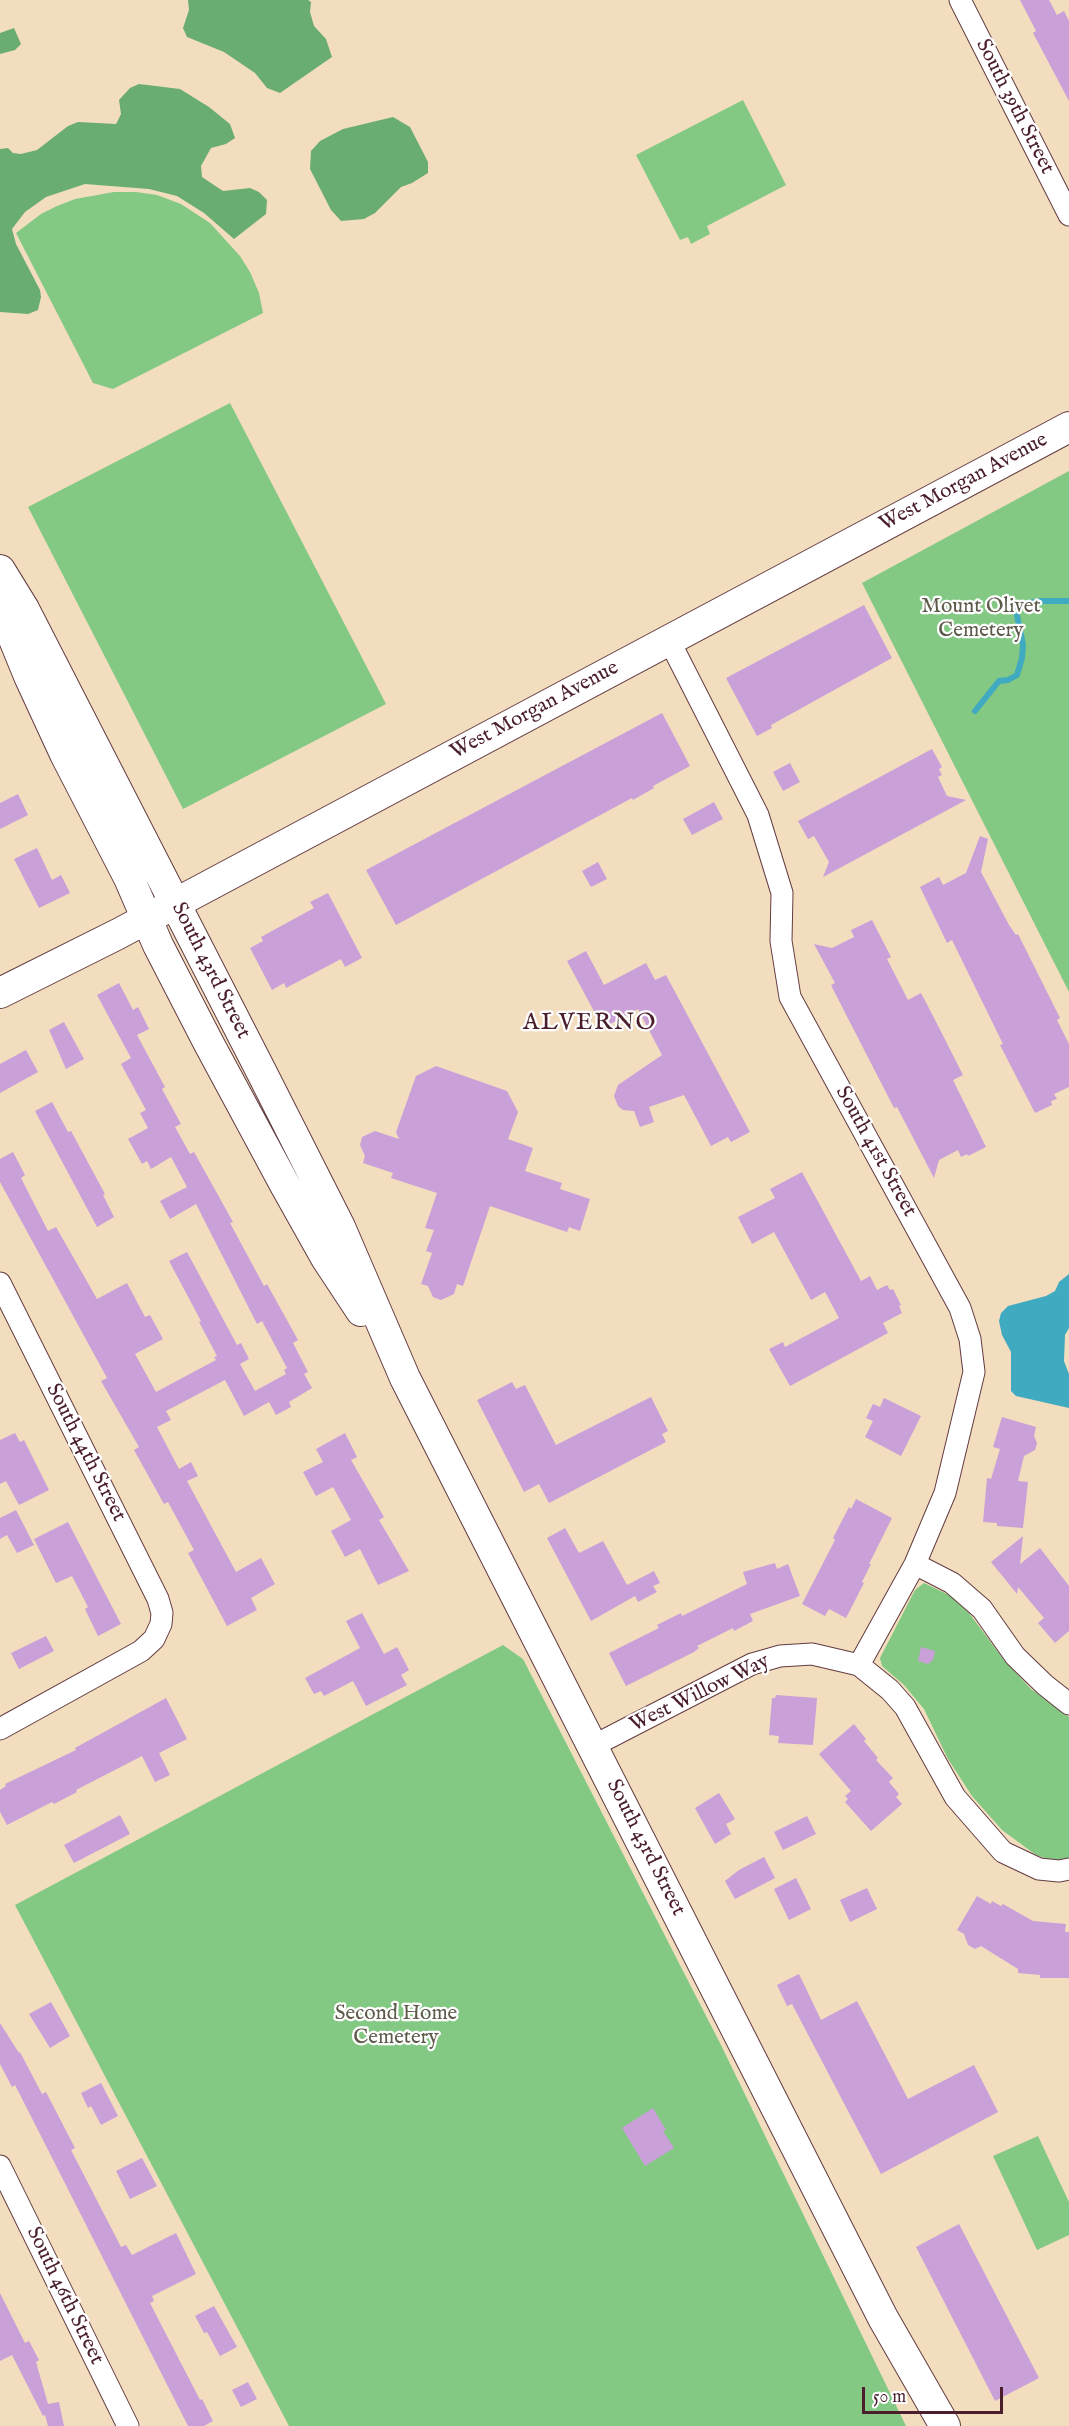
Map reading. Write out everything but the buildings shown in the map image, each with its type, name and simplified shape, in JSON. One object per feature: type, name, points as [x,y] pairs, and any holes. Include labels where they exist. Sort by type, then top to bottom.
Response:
[{"type":"main road","name":"West Morgan Avenue","points":[[0,993],[175,903],[1069,427]]},
{"type":"main road","name":"South 43rd Street","points":[[0,570],[24,609],[340,1227],[405,1378],[883,2318],[945,2426]]},
{"type":"main road","name":"South 43rd Street","points":[[0,605],[29,676],[65,754],[129,878],[146,918],[208,1042],[326,1258],[405,1378]]},
{"type":"main road","points":[[208,1042],[238,1026]]},
{"type":"main road","name":"South 43rd Street","points":[[883,2318],[927,2426]]},
{"type":"street","name":"South 39th Street","points":[[960,0],[1069,215]]},
{"type":"street","name":"South 41st Street","points":[[669,640],[758,815],[782,893],[781,941],[790,997],[960,1308],[970,1339],[974,1372],[945,1493],[915,1564],[859,1665]]},
{"type":"street","name":"South 44th Street","points":[[0,1283],[158,1599],[162,1613],[161,1624],[154,1639],[141,1651],[0,1729]]},
{"type":"street","points":[[915,1564],[952,1583],[982,1609],[1015,1656],[1069,1704]]},
{"type":"street","name":"West Willow Way","points":[[593,1746],[752,1664],[780,1656],[812,1654],[859,1665],[890,1690],[905,1707],[955,1797],[1003,1852],[1039,1869],[1059,1871],[1069,1869]]},
{"type":"street","name":"South 46th Street","points":[[0,2166],[128,2426]]},
{"type":"green space","points":[[188,0],[308,0],[311,2],[310,12],[314,26],[326,39],[332,57],[280,93],[267,88],[255,73],[224,52],[187,37],[183,28],[189,10]]},
{"type":"green space","points":[[14,28],[21,44],[15,50],[0,54],[0,33]]},
{"type":"green space","points":[[139,84],[180,89],[209,107],[230,124],[235,138],[226,144],[211,148],[201,166],[202,177],[223,191],[250,188],[259,192],[267,200],[266,214],[234,239],[204,213],[177,196],[149,189],[85,184],[46,197],[25,212],[12,229],[16,244],[40,290],[38,310],[28,314],[0,312],[0,149],[8,148],[13,153],[21,154],[37,150],[68,126],[78,122],[116,124],[121,114],[119,100],[130,88]]},
{"type":"green space","points":[[743,100],[786,185],[707,226],[710,234],[691,244],[688,237],[680,240],[636,155]]},
{"type":"green space","points":[[393,117],[410,127],[428,162],[428,173],[401,187],[375,213],[364,219],[341,221],[331,210],[310,169],[311,151],[320,141],[343,129]]},
{"type":"green space","points":[[114,192],[157,195],[181,204],[210,223],[240,256],[250,272],[259,293],[263,313],[113,389],[93,383],[16,233],[41,214],[57,206],[75,199]]},
{"type":"green space","points":[[230,403],[386,704],[183,809],[28,507]]},
{"type":"green space","name":"Mount Olivet Cemetery","points":[[1069,471],[1069,992],[862,583]]},
{"type":"green space","points":[[924,1583],[949,1595],[969,1613],[1004,1660],[1031,1689],[1069,1717],[1069,1861],[1056,1862],[1036,1855],[1002,1830],[972,1796],[948,1759],[924,1709],[904,1685],[882,1666],[880,1658],[915,1590]]},
{"type":"green space","name":"Second Home Cemetery","points":[[503,1645],[523,1659],[721,2045],[906,2426],[289,2426],[15,1905]]},
{"type":"green space","points":[[1038,2136],[1069,2202],[1069,2235],[1037,2250],[993,2156]]},
{"type":"water","points":[[1069,1274],[1069,1328],[1065,1335],[1064,1361],[1069,1374],[1069,1408],[1016,1396],[1011,1391],[1011,1352],[1002,1335],[999,1321],[1001,1313],[1008,1306],[1046,1296],[1055,1291],[1059,1282]]},
{"type":"waterway","points":[[975,711],[999,681],[1008,680],[1017,675],[1023,645],[1016,610],[1021,605],[1039,601],[1069,601]]},
{"type":"district","name":"ALVERNO","points":[[590,1024]]}]
